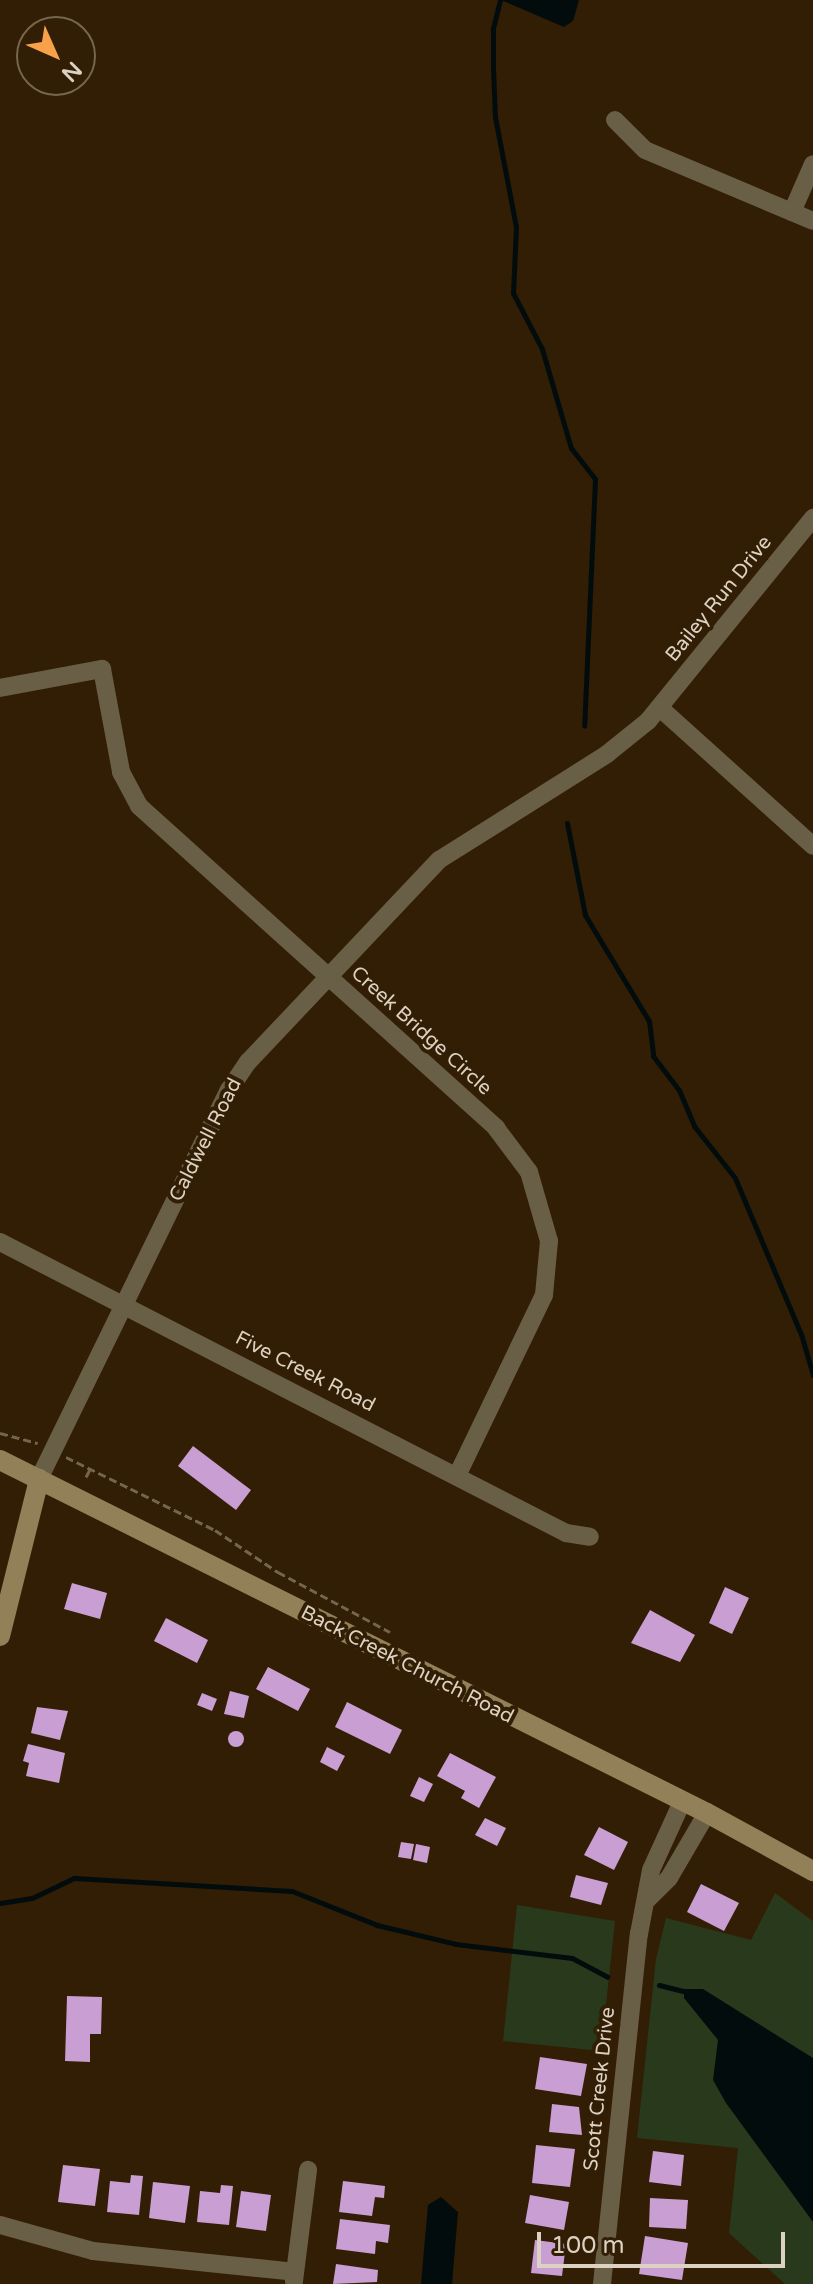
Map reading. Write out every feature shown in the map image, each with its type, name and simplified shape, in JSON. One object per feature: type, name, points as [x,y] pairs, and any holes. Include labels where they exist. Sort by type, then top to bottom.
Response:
[{"type":"street","points":[[615,120],[645,150],[813,221]]},
{"type":"street","points":[[792,212],[813,164]]},
{"type":"street","name":"Bailey Run Drive","points":[[660,708],[813,518]]},
{"type":"street","name":"Creek Bridge Circle","points":[[0,688],[102,669],[121,772],[139,806],[496,1128],[520,1156],[543,1206],[549,1259],[539,1313],[457,1476]]},
{"type":"street","points":[[660,708],[813,846]]},
{"type":"street","name":"Caldwell Road","points":[[0,1636],[39,1479],[229,1090],[327,977],[439,860],[607,754],[660,708]]},
{"type":"street","name":"Five Creek Road","points":[[0,1242],[566,1533],[590,1537]]},
{"type":"street","name":"Back Creek Church Road","points":[[0,1460],[707,1813],[813,1871]]},
{"type":"street","name":"Scott Creek Drive","points":[[602,2284],[632,1988],[651,1870],[682,1802]]},
{"type":"street","points":[[648,1899],[669,1878],[707,1813]]},
{"type":"street","points":[[0,2225],[93,2251],[294,2278],[308,2170]]},
{"type":"path","points":[[0,1433],[45,1446]]},
{"type":"path","points":[[72,1460],[215,1530],[278,1572]]},
{"type":"path","points":[[86,1477],[90,1469]]},
{"type":"green space","points":[[775,1893],[813,1921],[813,2284],[785,2284],[729,2233],[738,2148],[637,2138],[656,1959],[666,1918],[751,1940]]},
{"type":"green space","points":[[517,1905],[615,1921],[601,2051],[503,2041]]},
{"type":"shaded area","points":[[501,0],[579,0],[573,21],[564,27]]},
{"type":"shaded area","points":[[684,1989],[703,1989],[813,2058],[813,2222],[726,2103],[713,2080],[718,2040],[684,1998]]},
{"type":"shaded area","points":[[441,2197],[458,2212],[452,2284],[421,2284],[428,2205]]},
{"type":"building","points":[[193,1446],[251,1490],[236,1510],[178,1466]]},
{"type":"building","points":[[72,1583],[107,1593],[100,1619],[64,1609]]},
{"type":"building","points":[[725,1587],[749,1598],[732,1634],[709,1623]]},
{"type":"building","points":[[650,1610],[695,1635],[680,1662],[631,1643]]},
{"type":"building","points":[[166,1618],[208,1640],[197,1663],[154,1641]]},
{"type":"building","points":[[268,1667],[310,1689],[298,1711],[256,1689]]},
{"type":"building","points":[[230,1691],[249,1696],[244,1718],[224,1714]]},
{"type":"building","points":[[202,1693],[217,1699],[212,1711],[197,1705]]},
{"type":"building","points":[[347,1702],[402,1730],[390,1754],[335,1727]]},
{"type":"building","points":[[37,1707],[68,1711],[60,1740],[31,1733]]},
{"type":"building","points":[[233,1731],[239,1731],[244,1739],[242,1745],[233,1747],[228,1742],[228,1736]]},
{"type":"building","points":[[28,1744],[65,1753],[59,1783],[26,1776],[29,1763],[23,1761]]},
{"type":"building","points":[[327,1747],[345,1756],[337,1771],[320,1762]]},
{"type":"building","points":[[450,1753],[496,1777],[479,1808],[461,1798],[465,1791],[437,1776]]},
{"type":"building","points":[[419,1777],[433,1784],[424,1802],[410,1796]]},
{"type":"building","points":[[485,1818],[506,1828],[497,1846],[475,1835]]},
{"type":"building","points":[[599,1827],[628,1842],[614,1870],[584,1855]]},
{"type":"building","points":[[401,1842],[414,1844],[411,1859],[398,1857]]},
{"type":"building","points":[[416,1844],[430,1847],[427,1863],[413,1860]]},
{"type":"building","points":[[576,1875],[608,1883],[601,1905],[570,1897]]},
{"type":"building","points":[[701,1884],[739,1903],[724,1931],[687,1912]]},
{"type":"building","points":[[67,1996],[102,1997],[101,2034],[90,2034],[90,2062],[65,2061]]},
{"type":"building","points":[[540,2057],[587,2064],[581,2096],[535,2089]]},
{"type":"building","points":[[552,2104],[579,2107],[582,2135],[549,2132]]},
{"type":"building","points":[[536,2145],[575,2149],[570,2187],[532,2183]]},
{"type":"building","points":[[653,2151],[684,2155],[681,2186],[649,2182]]},
{"type":"building","points":[[63,2165],[100,2169],[95,2206],[58,2202]]},
{"type":"building","points":[[131,2175],[143,2176],[139,2215],[107,2212],[110,2181],[130,2183]]},
{"type":"building","points":[[343,2181],[385,2186],[384,2198],[375,2197],[372,2216],[339,2212]]},
{"type":"building","points":[[153,2182],[190,2186],[185,2223],[149,2218]]},
{"type":"building","points":[[221,2185],[233,2186],[229,2225],[197,2222],[200,2191],[220,2193]]},
{"type":"building","points":[[241,2191],[271,2195],[266,2231],[236,2227]]},
{"type":"building","points":[[530,2195],[569,2202],[564,2230],[525,2223]]},
{"type":"building","points":[[650,2198],[688,2200],[686,2229],[649,2227]]},
{"type":"building","points":[[340,2219],[390,2225],[388,2243],[376,2241],[375,2254],[336,2249]]},
{"type":"building","points":[[645,2236],[688,2243],[682,2280],[639,2274]]},
{"type":"building","points":[[535,2240],[566,2244],[562,2276],[531,2273]]},
{"type":"building","points":[[336,2264],[378,2270],[377,2282],[333,2284]]},
{"type":"waterway","points":[[500,0],[493,29],[495,117],[516,227],[513,293],[542,349],[571,448],[595,479],[584,726]]},
{"type":"waterway","points":[[567,823],[585,915],[649,1021],[653,1056],[679,1090],[694,1126],[735,1178],[801,1334],[813,1375]]},
{"type":"waterway","points":[[0,1903],[32,1898],[74,1878],[292,1891],[377,1925],[456,1944],[572,1958],[607,1977]]},
{"type":"waterway","points":[[659,1985],[688,1992]]}]
